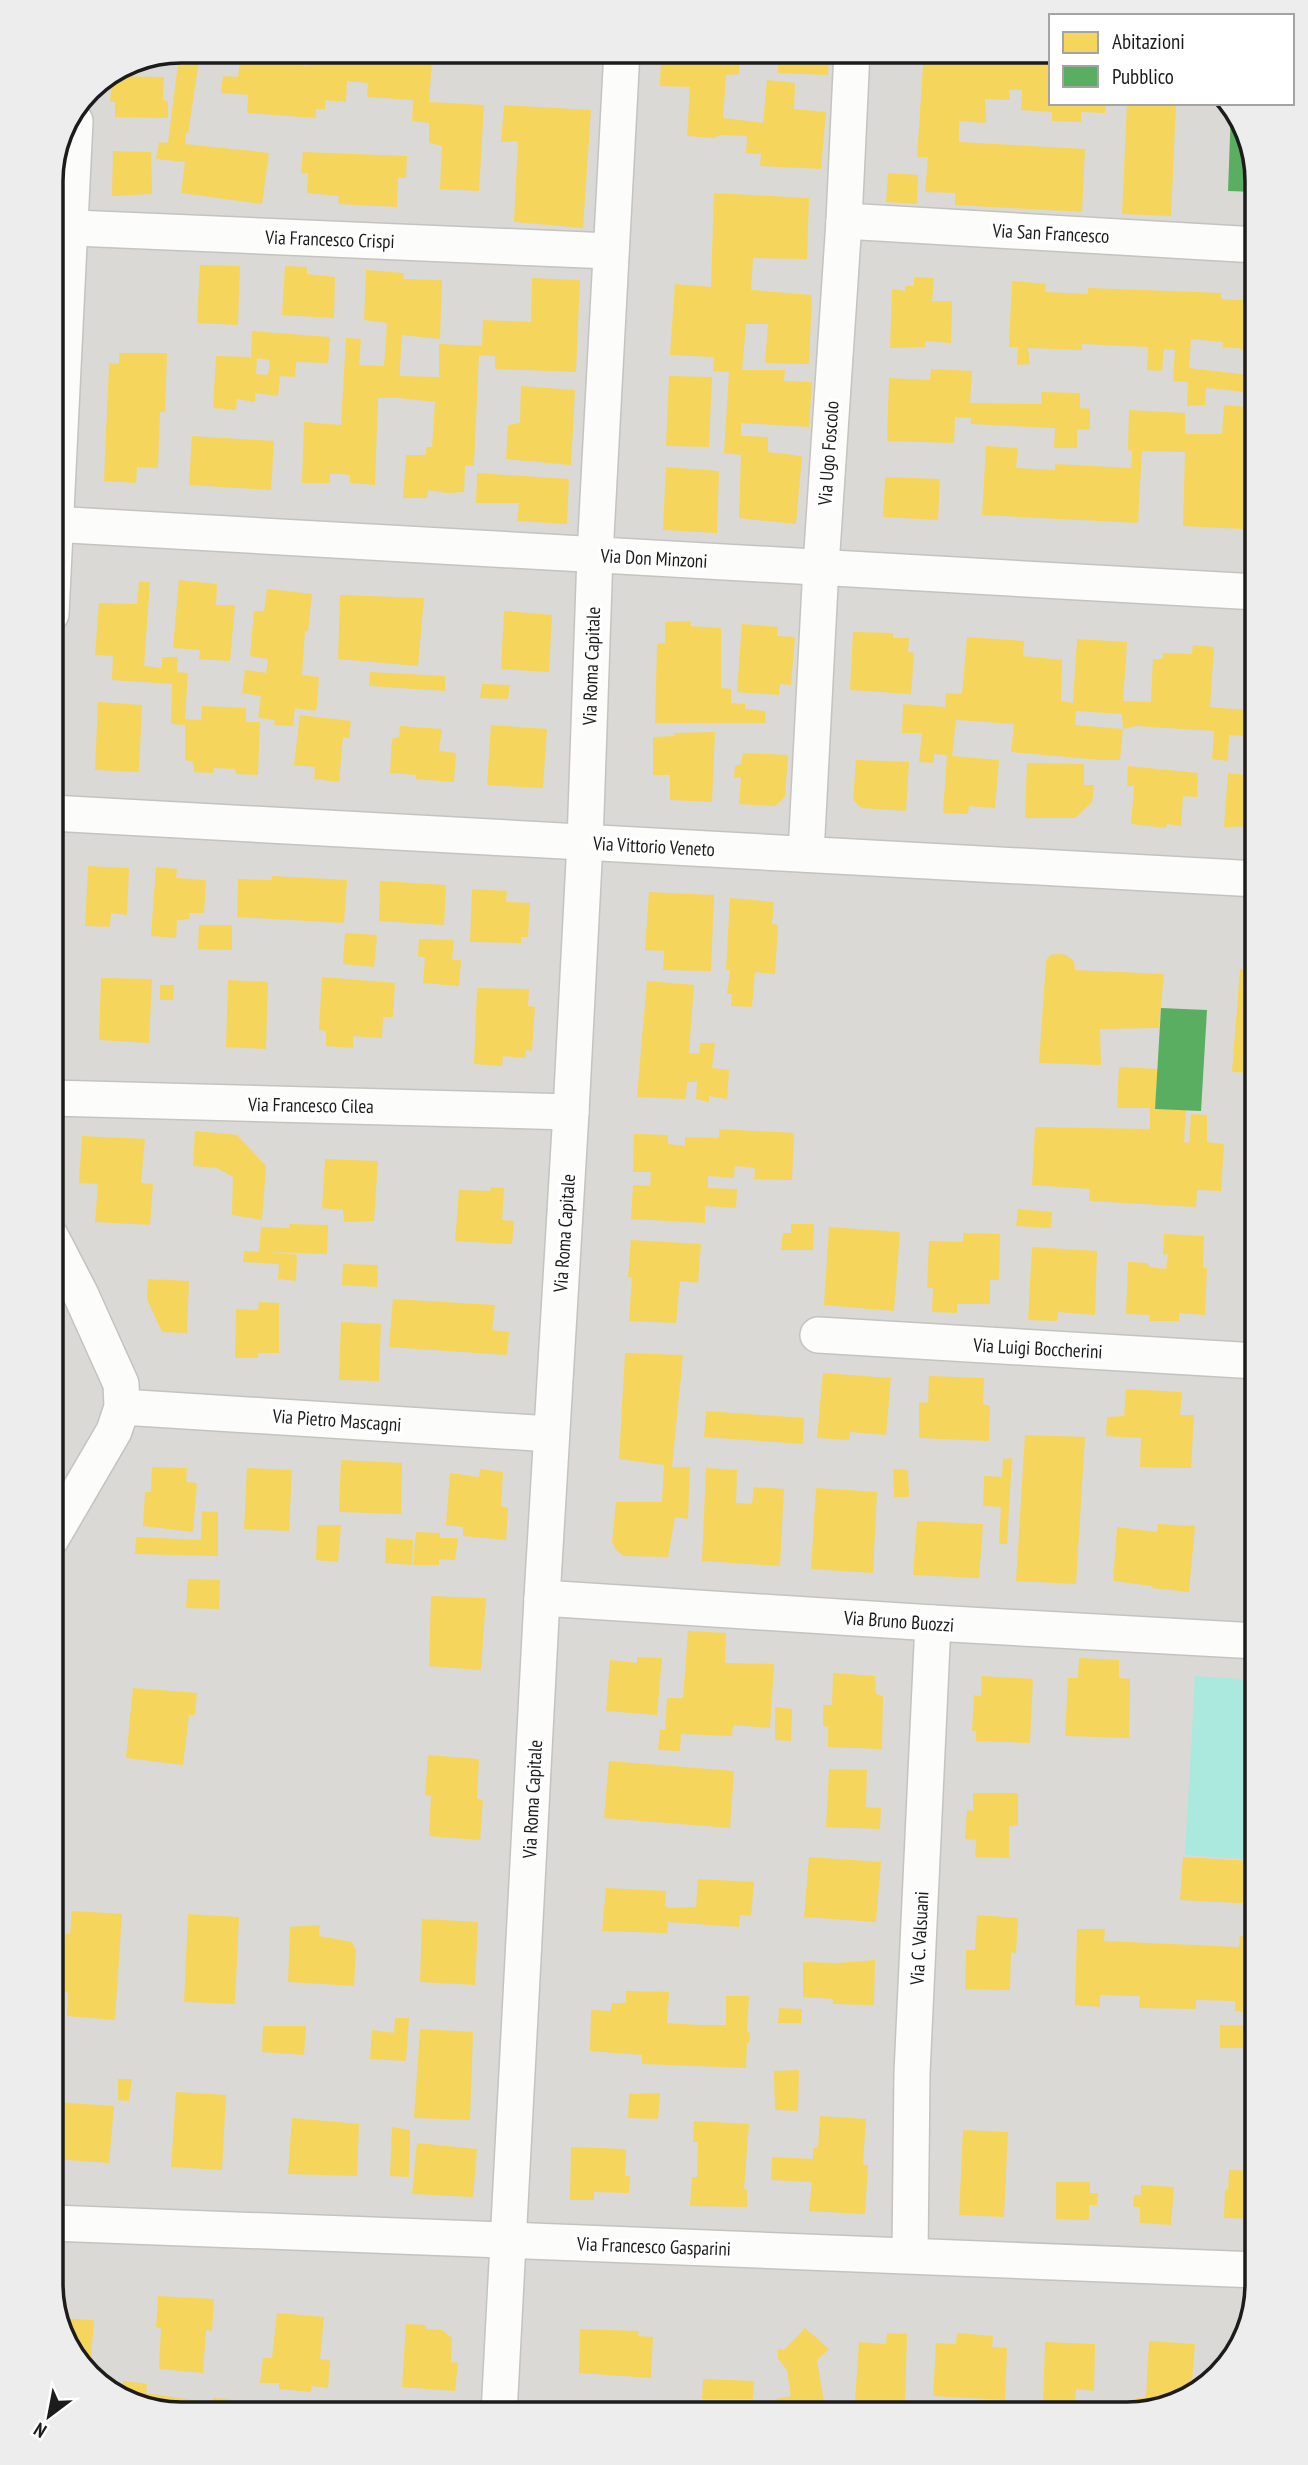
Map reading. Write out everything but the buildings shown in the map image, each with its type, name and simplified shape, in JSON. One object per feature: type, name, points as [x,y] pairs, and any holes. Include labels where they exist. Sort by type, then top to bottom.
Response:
[{"type":"street","name":"Via Roma Capitale","points":[[500,2402],[551,1434],[572,1112],[595,555],[621,63]]},
{"type":"street","name":"Via Ugo Foscolo","points":[[806,854],[851,63]]},
{"type":"street","points":[[63,212],[73,134]]},
{"type":"street","name":"Via San Francesco","points":[[844,221],[1245,244]]},
{"type":"street","name":"Via Francesco Crispi","points":[[63,227],[610,251]]},
{"type":"street","name":"Via Don Minzoni","points":[[63,526],[1245,591]]},
{"type":"street","name":"Via Vittorio Veneto","points":[[63,814],[1245,878]]},
{"type":"street","name":"Via Francesco Cilea","points":[[63,1098],[572,1112]]},
{"type":"street","points":[[63,1260],[121,1384],[122,1407],[114,1431],[63,1518]]},
{"type":"street","name":"Via Luigi Boccherini","points":[[818,1335],[1245,1360]]},
{"type":"street","name":"Via Pietro Mascagni","points":[[122,1407],[551,1434]]},
{"type":"street","name":"Via Bruno Buozzi","points":[[542,1598],[1245,1640]]},
{"type":"street","name":"Via C. Valsuani","points":[[910,2253],[912,2073],[933,1623]]},
{"type":"street","name":"Via Francesco Gasparini","points":[[63,2223],[509,2242],[910,2253],[1245,2269]]},
{"type":"shaded area","points":[[181,63],[1049,63],[1049,105],[1217,105],[1236,136],[1243,158],[1245,181],[1245,2284],[1241,2314],[1225,2349],[1205,2373],[1172,2393],[1150,2400],[1127,2402],[173,2402],[136,2393],[109,2378],[87,2356],[72,2329],[65,2307],[63,2284],[63,173],[75,129],[87,109],[103,92],[136,72],[158,65]]},
{"type":"shaded area","points":[[1195,1676],[1245,1679],[1245,1859],[1185,1855]]}]
